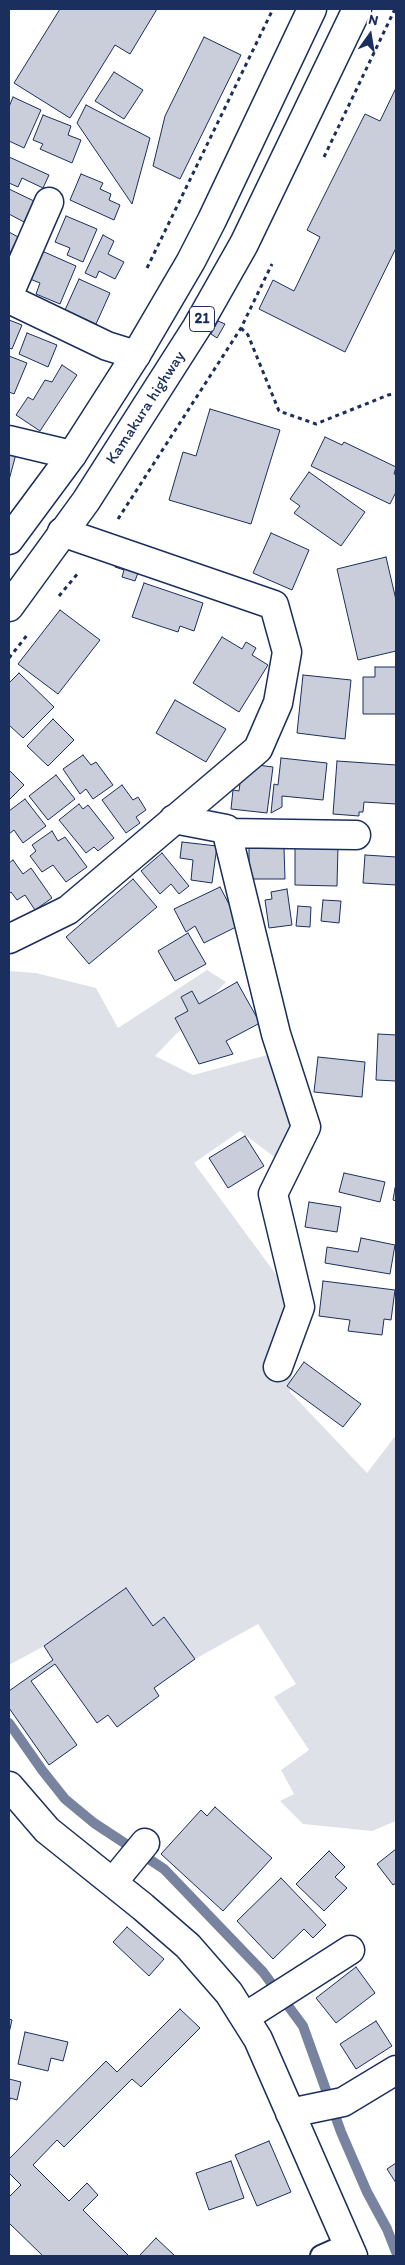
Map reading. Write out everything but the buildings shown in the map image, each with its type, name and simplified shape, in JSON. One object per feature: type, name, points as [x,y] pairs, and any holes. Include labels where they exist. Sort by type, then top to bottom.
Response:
[{"type":"street","name":"21","points":[[9,540],[72,455],[136,355],[212,220],[312,9]]},
{"type":"street","name":"Kamakura highway","points":[[9,606],[91,493],[207,310],[244,244],[357,9]]},
{"type":"street","points":[[9,294],[49,202]]},
{"type":"street","points":[[9,299],[107,346],[136,355]]},
{"type":"street","points":[[9,440],[72,455]]},
{"type":"street","points":[[9,939],[68,910],[174,818],[258,749],[278,703],[287,652],[274,605],[62,532]]},
{"type":"street","points":[[174,818],[226,829],[276,1034],[306,1127],[274,1194],[300,1307],[278,1367]]},
{"type":"street","points":[[227,833],[356,835]]},
{"type":"street","points":[[9,1786],[47,1830],[120,1874],[188,1946],[229,1993],[252,2012],[258,2039],[299,2111],[350,2250]]},
{"type":"street","points":[[120,1874],[145,1843]]},
{"type":"street","points":[[252,2012],[350,1950]]},
{"type":"street","points":[[299,2111],[343,2102],[396,2070]]},
{"type":"lane","points":[[321,2256],[350,2250]]},
{"type":"path","points":[[146,270],[273,9]]},
{"type":"path","points":[[241,328],[248,335],[279,411],[316,424],[388,394],[396,394]]},
{"type":"shaded area","points":[[207,970],[226,982],[155,1056],[193,1075],[275,1053],[298,1126],[281,1162],[240,1131],[194,1163],[300,1307],[290,1392],[367,1473],[396,1435],[396,1821],[372,1831],[303,1824],[280,1801],[294,1794],[281,1770],[309,1750],[274,1697],[296,1684],[258,1624],[195,1659],[164,1617],[153,1626],[126,1588],[44,1646],[9,1665],[9,971],[36,973],[96,988],[118,1028]]},
{"type":"waterway","points":[[9,1723],[65,1799],[94,1823],[164,1869],[263,1972],[303,2026],[341,2132],[396,2252]]}]
